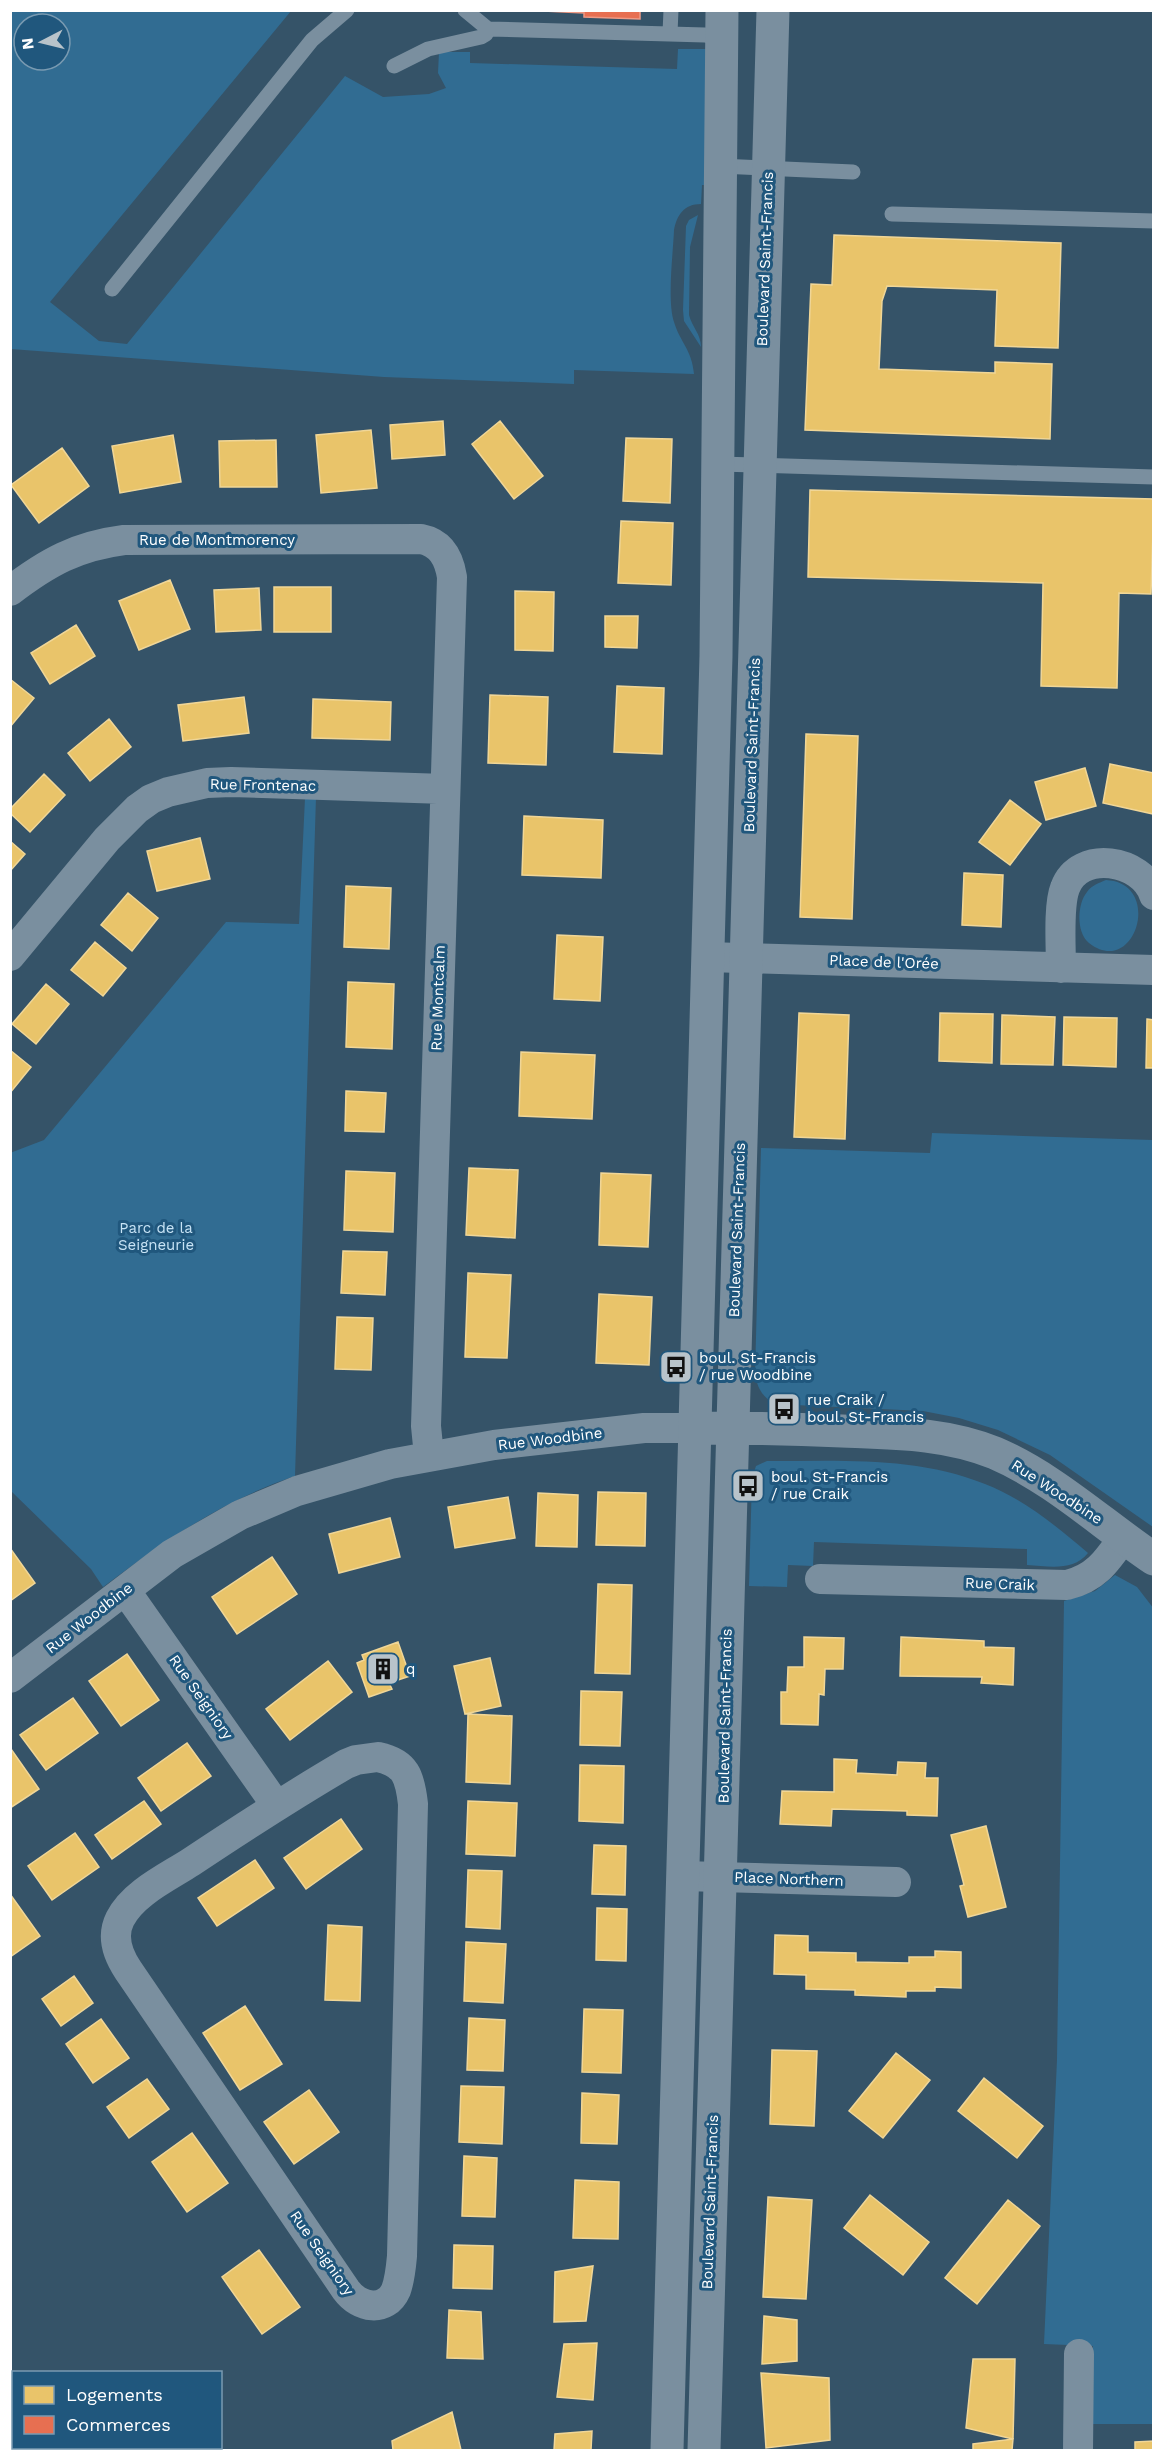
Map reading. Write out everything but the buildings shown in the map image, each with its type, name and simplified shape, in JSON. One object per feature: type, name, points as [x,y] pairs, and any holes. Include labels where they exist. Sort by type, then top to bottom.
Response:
[{"type":"street","name":"Boulevard Saint-Francis","points":[[704,2451],[773,10]]},
{"type":"street","points":[[668,2451],[717,629],[722,25]]},
{"type":"street","name":"Rue de Montmorency","points":[[10,591],[58,558],[79,549],[124,540],[421,539],[436,544]]},
{"type":"street","name":"Rue Montcalm","points":[[429,1456],[426,1426],[452,577],[450,564],[436,544]]},
{"type":"street","name":"Rue Frontenac","points":[[10,956],[123,821],[151,799],[168,792],[207,783],[231,782],[445,789]]},
{"type":"street","points":[[1060,968],[1063,895],[1068,881],[1074,874],[1095,865],[1107,863],[1128,866],[1145,879],[1154,894]]},
{"type":"street","name":"Place de l'Orée","points":[[708,957],[1154,970]]},
{"type":"street","name":"Rue Woodbine","points":[[10,1678],[172,1554],[201,1536],[275,1499],[356,1473],[429,1456],[532,1440],[621,1430],[696,1428],[897,1433],[945,1439],[972,1445],[1020,1466],[1059,1490],[1123,1538]]},
{"type":"street","points":[[1123,1538],[1154,1559]]},
{"type":"street","name":"Rue Craik","points":[[820,1579],[1067,1585],[1082,1581],[1094,1574],[1123,1538]]},
{"type":"street","name":"Rue Seigniory","points":[[125,1590],[276,1805]]},
{"type":"street","name":"Rue Seigniory","points":[[378,1757],[397,1763],[404,1770],[412,1791],[402,2256],[396,2291],[390,2299],[376,2306],[359,2302],[346,2290],[128,1971],[117,1950],[116,1929],[119,1920],[134,1901],[276,1805],[346,1764],[367,1758],[378,1757]]},
{"type":"street","name":"Place Northern","points":[[683,1876],[896,1882]]},
{"type":"street","points":[[1078,2451],[1079,2354]]},
{"type":"lane","points":[[112,289],[312,40],[347,10]]},
{"type":"lane","points":[[465,10],[488,28],[705,35],[722,25]]},
{"type":"lane","points":[[670,33],[671,10]]},
{"type":"lane","points":[[394,66],[428,49],[481,38],[486,34],[488,28]]},
{"type":"lane","points":[[720,166],[853,172]]},
{"type":"lane","points":[[892,214],[1154,221]]},
{"type":"lane","points":[[719,464],[1154,477]]},
{"type":"green space","points":[[10,11],[291,11],[50,302],[99,341],[127,344],[345,76],[383,97],[429,94],[446,88],[438,73],[439,52],[470,52],[470,63],[677,69],[678,49],[710,49],[708,185],[702,185],[701,204],[686,208],[677,220],[674,230],[671,277],[674,322],[691,359],[694,374],[574,370],[574,384],[384,377],[11,349]]},
{"type":"green space","points":[[698,215],[690,247],[689,315],[700,338],[701,347],[684,321],[683,310],[686,226],[689,220]]},
{"type":"green space","name":"Parc de la Seigneurie","points":[[316,797],[295,1476],[218,1510],[171,1538],[103,1587],[91,1569],[11,1491],[10,1153],[44,1140],[226,922],[299,924],[305,798]]},
{"type":"green space","points":[[1106,880],[1124,885],[1134,896],[1138,911],[1136,926],[1130,940],[1119,949],[1105,951],[1089,943],[1085,938],[1079,918],[1081,904],[1087,892],[1093,886]]},
{"type":"green space","points":[[932,1133],[1153,1140],[1153,1527],[1050,1455],[998,1430],[959,1418],[923,1411],[774,1404],[761,1392],[755,1375],[761,1148],[930,1153]]},
{"type":"green space","points":[[767,1461],[878,1462],[905,1464],[959,1475],[1013,1497],[1052,1523],[1088,1553],[1075,1563],[1052,1567],[1027,1565],[1027,1549],[814,1542],[813,1566],[788,1565],[787,1587],[749,1586],[752,1478],[756,1466]]},
{"type":"green space","points":[[1115,1575],[1137,1587],[1154,1609],[1153,2424],[1093,2424],[1093,2346],[1044,2344],[1057,2060],[1064,1601],[1095,1591]]},
{"type":"place","name":"boul. St-Francis / rue Woodbine","points":[[676,1367]]},
{"type":"place","name":"rue Craik / boul. St-Francis","points":[[784,1409]]},
{"type":"place","name":"boul. St-Francis / rue Craik","points":[[748,1486]]},
{"type":"place","name":"q","points":[[383,1669]]}]
